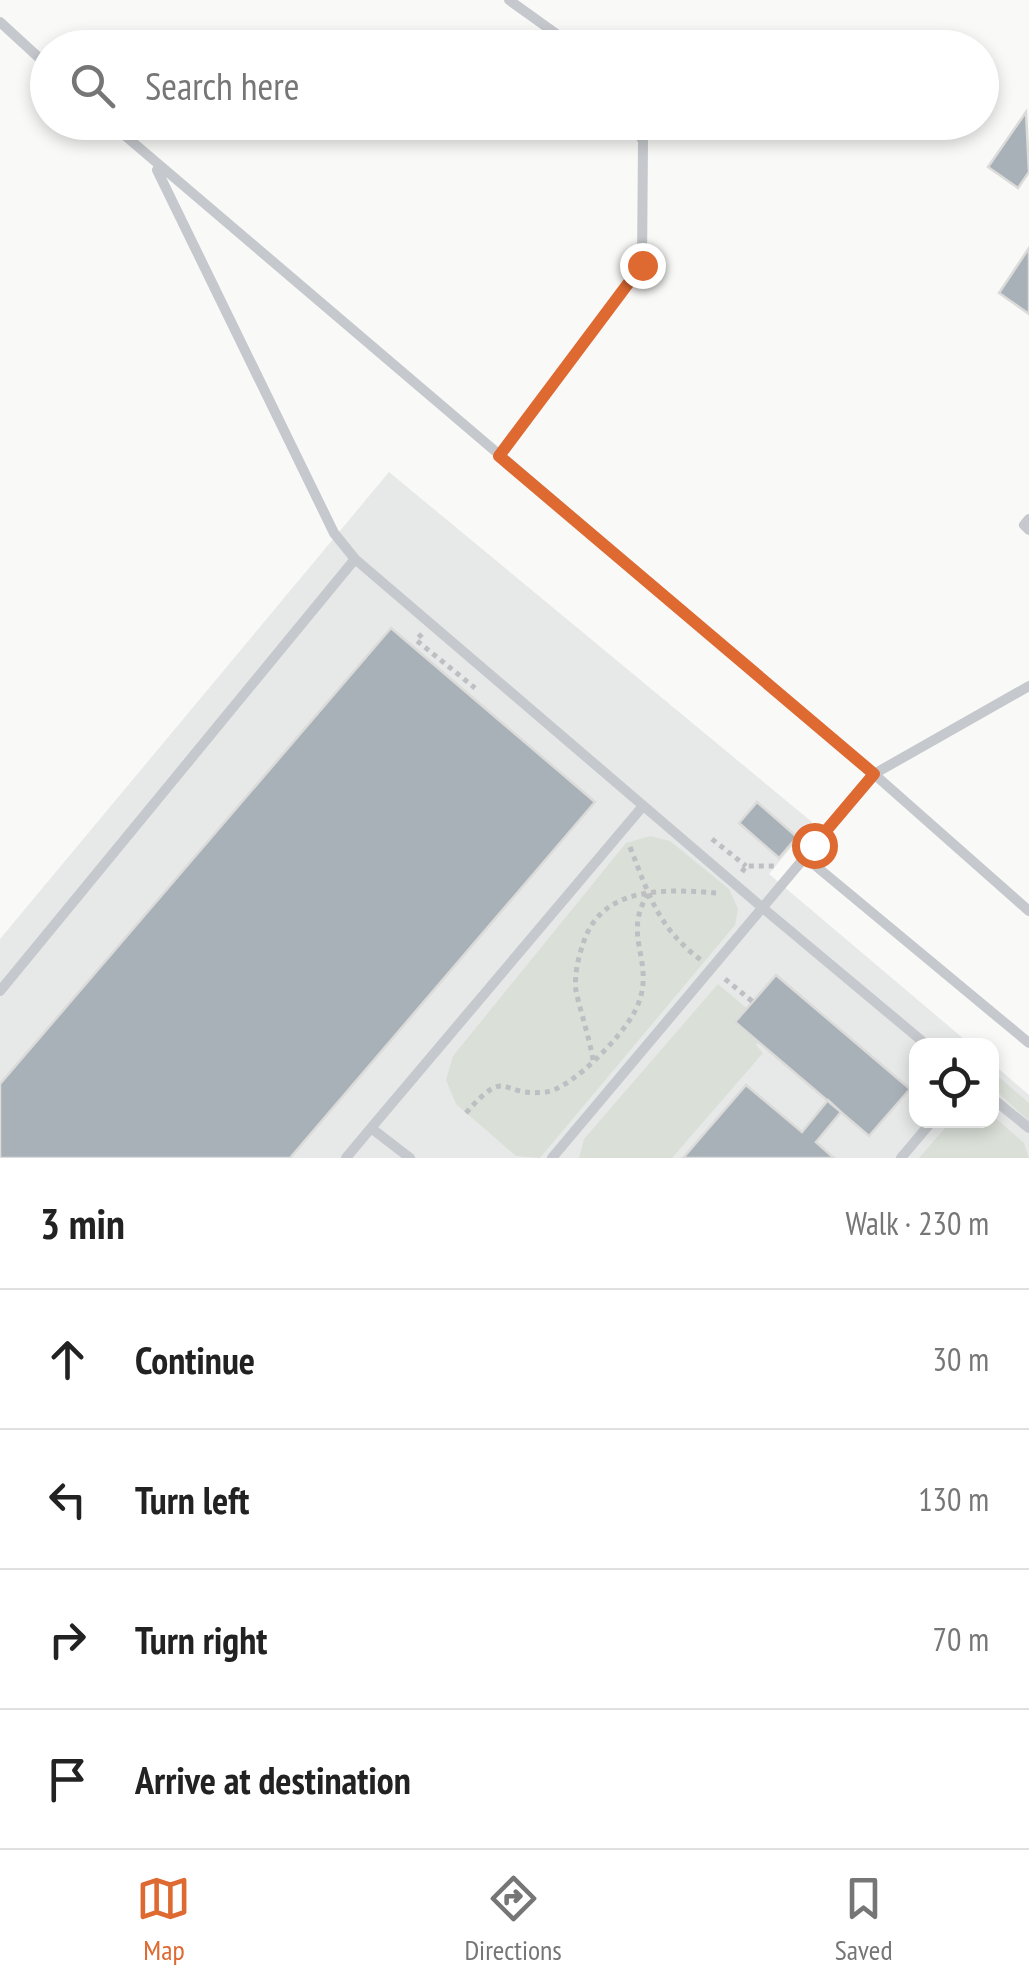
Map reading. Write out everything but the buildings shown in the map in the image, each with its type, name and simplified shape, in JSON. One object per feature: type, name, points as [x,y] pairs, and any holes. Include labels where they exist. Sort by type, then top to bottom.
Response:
[{"type":"lane","points":[[509,0],[551,30]]},
{"type":"lane","points":[[0,22],[30,50]]},
{"type":"lane","points":[[128,140],[874,774],[1029,911]]},
{"type":"lane","points":[[499,456],[642,265],[643,140]]},
{"type":"lane","points":[[154,164],[334,532],[355,559],[918,1038]]},
{"type":"lane","points":[[1029,518],[1024,525],[1029,530]]},
{"type":"lane","points":[[0,991],[355,559]]},
{"type":"lane","points":[[552,1158],[874,774],[1029,686]]},
{"type":"lane","points":[[346,1158],[643,806]]},
{"type":"lane","points":[[805,857],[1029,1043]]},
{"type":"lane","points":[[999,1104],[1029,1128]]},
{"type":"lane","points":[[371,1128],[410,1158]]},
{"type":"lane","points":[[901,1158],[926,1128]]},
{"type":"path","points":[[630,847],[657,916],[680,944],[753,1002]]},
{"type":"path","points":[[593,1060],[576,988],[582,945],[596,917],[615,901],[648,894],[679,890],[725,894]]},
{"type":"path","points":[[466,1113],[487,1088],[503,1085],[526,1092],[549,1092],[573,1079],[615,1039],[635,1010],[643,984],[643,956],[635,934],[637,912],[648,894]]},
{"type":"shaded area","points":[[389,472],[812,822],[769,874],[963,1038],[909,1038],[909,1128],[999,1128],[999,1069],[1029,1095],[1029,1158],[0,1158],[0,939]]},
{"type":"shaded area","points":[[650,836],[670,841],[729,889],[738,909],[735,925],[540,1158],[516,1156],[456,1104],[446,1080],[453,1056],[626,843]]},
{"type":"shaded area","points":[[718,984],[769,1027],[756,1045],[763,1053],[672,1158],[579,1158],[584,1139]]},
{"type":"shaded area","points":[[999,1077],[1029,1103],[1029,1121],[999,1093]]},
{"type":"shaded area","points":[[999,1121],[1024,1143],[1029,1158],[919,1158],[945,1128],[999,1128]]},
{"type":"route","points":[[642,265],[499,456],[874,774],[814,845]]}]
